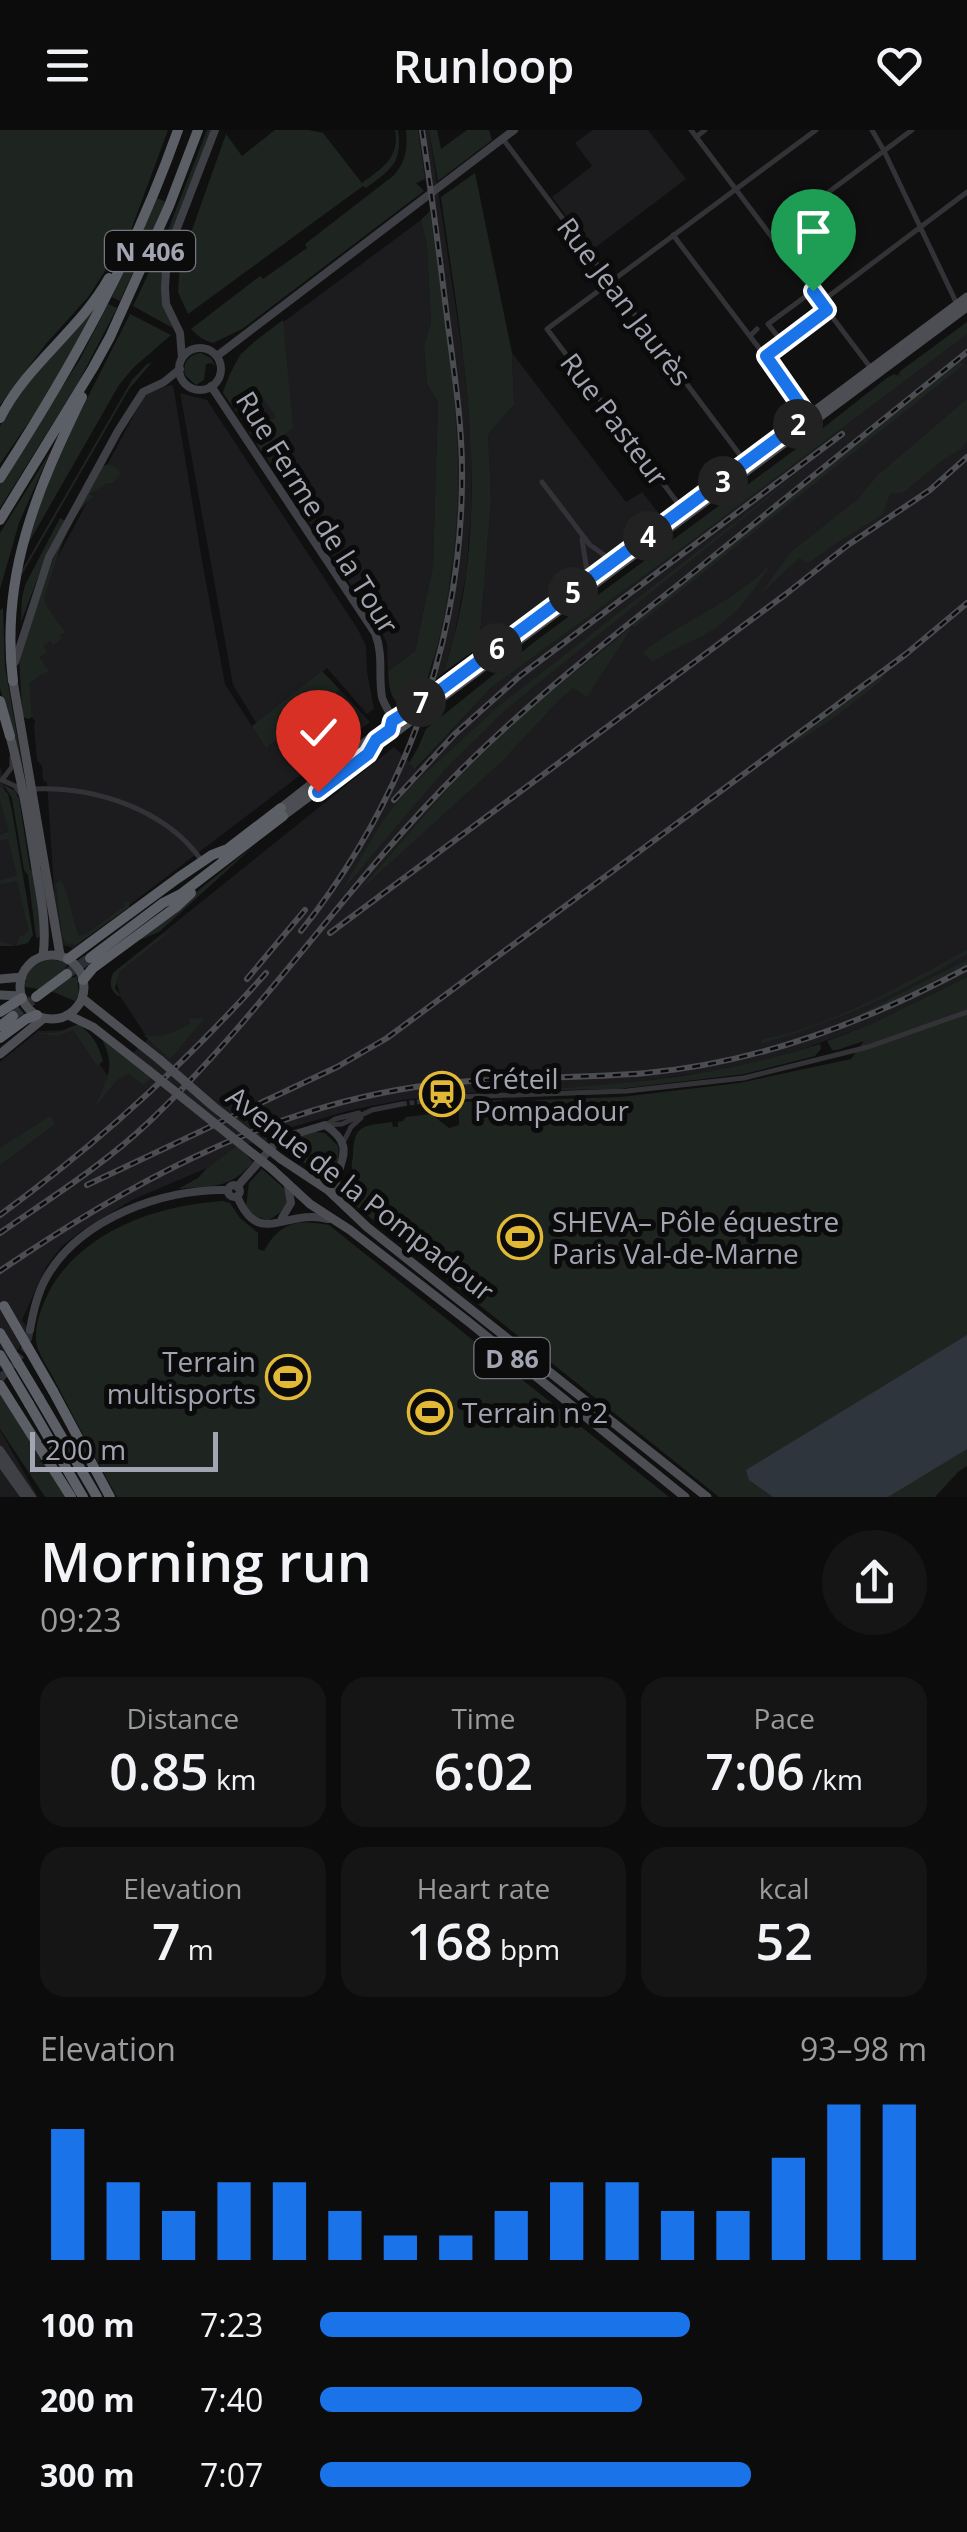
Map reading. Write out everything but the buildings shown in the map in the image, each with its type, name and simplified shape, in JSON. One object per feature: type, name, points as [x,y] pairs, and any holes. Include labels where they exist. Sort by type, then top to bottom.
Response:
[{"type":"highway","name":"N 406","points":[[0,478],[94,322],[134,239],[178,130]]},
{"type":"highway","name":"N 406","points":[[0,520],[110,337],[170,206],[198,130]]},
{"type":"highway","points":[[0,418],[17,387],[104,288],[134,239]]},
{"type":"highway","points":[[13,682],[8,633],[11,581],[18,547],[93,368]]},
{"type":"highway","points":[[0,701],[10,736]]},
{"type":"highway","points":[[172,897],[226,850],[282,812]]},
{"type":"highway","points":[[90,958],[181,894],[282,812]]},
{"type":"highway","points":[[64,957],[202,862],[226,850]]},
{"type":"highway","points":[[83,980],[93,968],[176,907],[203,877]]},
{"type":"highway","points":[[36,998],[67,974]]},
{"type":"highway","points":[[0,1012],[22,997]]},
{"type":"highway","points":[[0,1026],[13,1016]]},
{"type":"highway","points":[[0,1038],[22,1021],[40,1016]]},
{"type":"highway","points":[[0,1299],[110,1497]]},
{"type":"highway","points":[[0,1334],[83,1497]]},
{"type":"highway","points":[[0,1355],[96,1497]]},
{"type":"highway","points":[[0,1385],[71,1497]]},
{"type":"main road","points":[[282,812],[368,754],[884,369],[952,316],[967,298]]},
{"type":"main road","points":[[282,812],[392,721],[435,694],[872,368],[962,306]]},
{"type":"main road","points":[[13,682],[64,957]]},
{"type":"main road","points":[[10,736],[43,910],[43,956]]},
{"type":"main road","points":[[43,956],[64,957],[83,980],[82,998],[68,1015],[40,1016],[22,997],[22,977],[43,956]]},
{"type":"main road","points":[[0,979],[22,977]]},
{"type":"main road","points":[[0,995],[22,997]]},
{"type":"main road","name":"Avenue de la Pompadour","points":[[82,998],[707,1497]]},
{"type":"main road","name":"Avenue de la Pompadour","points":[[68,1015],[93,1027],[284,1178],[310,1204],[470,1324],[685,1497]]},
{"type":"main road","points":[[0,1054],[40,1016]]},
{"type":"street","points":[[188,385],[180,369],[180,334],[166,304],[167,254],[216,130]]},
{"type":"street","points":[[217,356],[514,130]]},
{"type":"street","points":[[691,130],[872,368],[884,369]]},
{"type":"street","points":[[696,137],[705,130]]},
{"type":"street","points":[[611,282],[816,130]]},
{"type":"street","points":[[872,130],[962,306]]},
{"type":"street","points":[[771,235],[912,130]]},
{"type":"street","name":"Rue Jean Jaurès","points":[[503,138],[746,463]]},
{"type":"street","points":[[821,302],[967,192]]},
{"type":"street","points":[[674,235],[808,416]]},
{"type":"street","name":"Rue Pasteur","points":[[611,282],[547,329],[683,510]]},
{"type":"street","points":[[782,343],[768,324],[813,291]]},
{"type":"street","points":[[766,356],[827,310]]},
{"type":"street","points":[[750,336],[758,329]]},
{"type":"street","points":[[164,382],[200,389],[212,386],[220,372],[217,356],[180,334]]},
{"type":"street","points":[[182,358],[198,348]]},
{"type":"street","points":[[13,682],[16,658],[49,556],[140,397],[180,369]]},
{"type":"street","name":"Rue Ferme de la Tour","points":[[212,386],[375,633],[381,652],[382,696],[392,721]]},
{"type":"street","points":[[542,482],[590,546],[614,562]]},
{"type":"street","points":[[582,536],[587,571],[584,584]]},
{"type":"street","points":[[368,754],[376,740],[390,730],[392,721]]},
{"type":"street","points":[[10,736],[12,767],[1,781],[15,786],[27,811]]},
{"type":"street","points":[[32,789],[94,794],[123,803],[155,818],[190,846],[202,862]]},
{"type":"street","points":[[456,1098],[627,1091],[744,1078],[864,1048],[967,1012]]},
{"type":"street","points":[[234,1191],[279,1138],[335,1119],[402,1104]]},
{"type":"street","points":[[343,1143],[351,1127],[367,1112]]},
{"type":"street","points":[[325,1125],[343,1143],[345,1156],[336,1175],[338,1199]]},
{"type":"street","points":[[311,1178],[336,1175]]},
{"type":"street","points":[[279,1222],[292,1203],[284,1178]]},
{"type":"street","points":[[30,1330],[46,1277],[73,1245],[90,1232],[126,1211],[170,1196],[204,1190],[234,1191]]},
{"type":"street","points":[[234,1191],[244,1212],[266,1225],[300,1216],[337,1222]]},
{"type":"street","points":[[0,1450],[28,1497]]},
{"type":"street","points":[[0,1462],[28,1497]]},
{"type":"shaded area","points":[[0,130],[168,130],[131,230],[89,296],[45,345],[0,405]]},
{"type":"shaded area","points":[[207,130],[211,130],[164,257],[163,298],[173,328],[133,306],[163,243]]},
{"type":"shaded area","points":[[275,130],[323,133],[362,183],[392,155],[395,130],[398,150],[393,165],[382,176],[188,314],[178,292],[180,264],[226,134],[242,156]]},
{"type":"shaded area","points":[[406,130],[418,130],[425,179],[416,183],[424,191],[242,329],[213,343],[191,329],[260,276],[263,279],[307,248],[305,244],[393,176],[405,154]]},
{"type":"shaded area","points":[[418,130],[429,130],[464,363],[471,439],[466,574],[444,672],[426,688],[451,576],[457,484],[455,413]]},
{"type":"shaded area","points":[[429,130],[437,130],[441,149],[467,130],[489,130],[492,140],[438,181]]},
{"type":"shaded area","points":[[593,130],[648,130],[686,179],[592,250],[552,197],[592,166],[575,143]]},
{"type":"shaded area","points":[[475,173],[512,353],[514,405],[488,435],[491,499],[479,647],[444,672],[464,586],[472,479],[461,338],[441,197]]},
{"type":"shaded area","points":[[157,198],[166,202],[120,301],[112,297]]},
{"type":"shaded area","points":[[430,211],[455,415],[455,538],[444,618],[426,688],[399,704],[391,693],[388,671],[415,651],[433,566],[438,403],[427,384],[424,345],[431,323],[427,246],[421,220]]},
{"type":"shaded area","points":[[421,220],[427,246],[431,323],[424,345],[427,384],[438,403],[433,566],[415,651],[388,671],[387,643],[377,624],[223,392],[240,354]]},
{"type":"shaded area","points":[[102,301],[0,464],[0,427],[4,416],[47,358]]},
{"type":"shaded area","points":[[108,304],[117,308],[78,383],[0,508],[0,483],[79,361]]},
{"type":"shaded area","points":[[130,314],[171,335],[119,385],[20,558],[60,452]]},
{"type":"shaded area","points":[[283,320],[293,428],[261,451],[249,432],[276,417],[258,391],[232,406],[223,393],[245,350]]},
{"type":"shaded area","points":[[967,322],[967,334],[493,686],[415,769],[409,763],[426,729],[533,643],[888,377],[901,375],[899,372]]},
{"type":"shaded area","points":[[967,323],[967,977],[871,1024],[741,1067],[608,1086],[488,1091],[402,1100],[289,1128],[269,1141],[238,1145],[207,1168],[132,1200],[61,1247],[46,1267],[22,1320],[32,1334],[0,1369],[0,1062],[38,1031],[75,1030],[108,1076],[148,1039],[120,996],[114,972],[394,747],[416,769],[533,643]]},
{"type":"shaded area","points":[[201,353],[211,358],[215,366],[206,364],[204,380],[196,385],[185,375],[185,367],[190,357]]},
{"type":"shaded area","points":[[512,353],[626,502],[642,492],[662,517],[479,647],[491,499],[488,435],[514,405]]},
{"type":"shaded area","points":[[959,361],[963,365],[635,627],[630,625]]},
{"type":"shaded area","points":[[152,362],[129,389],[14,584],[132,380]]},
{"type":"shaded area","points":[[173,385],[225,684],[266,748],[340,690],[370,722],[73,948],[63,945],[57,934],[47,783],[37,760],[29,672],[46,579],[143,398],[148,392]]},
{"type":"shaded area","points":[[180,393],[207,400],[357,628],[366,646],[374,709],[367,714],[327,668],[257,724],[233,685]]},
{"type":"shaded area","points":[[967,399],[967,440],[963,447],[904,492],[890,494],[882,515],[808,563],[799,558],[760,595],[791,552],[857,500],[877,476]]},
{"type":"shaded area","points":[[50,452],[19,523],[0,589],[0,533]]},
{"type":"shaded area","points":[[823,454],[505,710],[445,769],[341,892],[382,822],[407,790],[499,706]]},
{"type":"shaded area","points":[[109,464],[120,475],[113,483],[90,494],[94,496],[76,516],[52,572],[44,599],[65,632],[53,645],[50,641],[43,646],[47,652],[39,657],[49,671],[29,684],[32,717],[28,719],[22,712],[19,656],[58,547],[103,466]]},
{"type":"shaded area","points":[[60,518],[65,521],[49,548],[21,622],[25,585]]},
{"type":"shaded area","points":[[771,564],[742,604],[715,629],[652,662],[643,652],[742,589]]},
{"type":"shaded area","points":[[3,608],[5,667],[24,775],[0,688]]},
{"type":"shaded area","points":[[632,627],[587,697],[573,688],[561,698],[501,762],[359,891],[458,777],[534,705]]},
{"type":"shaded area","points":[[322,671],[340,690],[266,748],[252,726]]},
{"type":"shaded area","points":[[885,672],[881,681],[831,720],[790,743]]},
{"type":"shaded area","points":[[0,765],[32,936],[18,945],[0,946]]},
{"type":"shaded area","points":[[3,784],[15,791],[19,799],[34,874],[42,934],[38,938],[12,798]]},
{"type":"shaded area","points":[[0,785],[8,794],[12,811],[33,935],[28,943],[16,946],[20,936],[29,931],[17,881],[0,884],[0,880],[17,876],[8,839],[0,840],[0,835],[9,832]]},
{"type":"shaded area","points":[[254,846],[159,932],[135,942],[224,870]]},
{"type":"shaded area","points":[[61,880],[79,936],[125,906],[124,902],[129,902],[129,907],[76,945],[66,943],[56,884]]},
{"type":"shaded area","points":[[173,929],[119,972],[115,988],[118,996],[111,986],[113,973]]},
{"type":"shaded area","points":[[967,950],[967,954],[942,968],[866,1006],[760,1044],[764,1039],[843,1014]]},
{"type":"shaded area","points":[[47,959],[63,961],[73,978],[77,976],[79,993],[75,1001],[51,991],[25,987],[31,969]]},
{"type":"shaded area","points":[[967,960],[967,965],[863,1016],[860,1014]]},
{"type":"shaded area","points":[[967,977],[967,1466],[935,1497],[719,1497],[352,1203],[354,1143],[359,1131],[368,1126],[392,1122],[393,1127],[398,1127],[398,1122],[406,1117],[431,1114],[449,1128],[459,1125],[459,1102],[502,1100],[502,1104],[515,1104],[526,1113],[536,1108],[535,1100],[621,1097],[739,1083],[851,1059],[864,1041],[832,1050],[827,1041]]},
{"type":"shaded area","points":[[189,1018],[204,1019],[170,1059],[144,1035],[168,1034],[191,1023]]},
{"type":"shaded area","points":[[78,1024],[99,1050],[103,1061],[97,1066],[73,1030],[57,1036],[38,1033],[57,1033]]},
{"type":"shaded area","points":[[102,1040],[151,1078],[143,1085],[129,1073],[118,1079],[95,1107],[109,1066]]},
{"type":"shaded area","points":[[820,1044],[815,1056],[744,1074],[617,1089],[504,1091],[664,1078],[742,1065]]},
{"type":"shaded area","points":[[50,1116],[55,1124],[0,1165],[0,1148]]},
{"type":"shaded area","points":[[325,1133],[338,1146],[337,1163],[324,1174],[280,1149],[291,1139]]},
{"type":"shaded area","points":[[238,1145],[253,1162],[236,1177],[220,1184],[178,1189],[198,1178]]},
{"type":"shaded area","points":[[262,1169],[286,1190],[288,1203],[269,1220],[256,1217],[246,1207],[249,1183]]},
{"type":"shaded area","name":"Terrain multisports","points":[[230,1203],[258,1233],[258,1249],[264,1251],[276,1234],[290,1225],[329,1225],[669,1497],[117,1497],[39,1350],[36,1333],[42,1306],[65,1268],[103,1236],[173,1208]]},
{"type":"shaded area","points":[[967,1335],[967,1449],[888,1497],[773,1497],[749,1480],[746,1470]]},
{"type":"shaded area","points":[[0,1392],[67,1497],[45,1497],[0,1429]]},
{"type":"shaded area","points":[[0,1430],[38,1497],[0,1497]]},
{"type":"tunnel","points":[[67,974],[90,958]]},
{"type":"tunnel","points":[[13,1016],[36,997]]},
{"type":"tunnel","points":[[402,1104],[455,1097]]},
{"type":"tunnel","points":[[0,1379],[25,1350],[30,1330]]},
{"type":"railway","points":[[301,931],[369,830],[396,776],[437,663],[450,604],[459,544],[461,443],[422,130]]},
{"type":"railway","points":[[0,1233],[97,1166],[151,1120],[232,1035],[420,812],[513,721],[967,352]]},
{"type":"railway","points":[[394,800],[455,734],[521,675],[842,434]]},
{"type":"railway","points":[[330,933],[848,545],[930,490],[967,457]]},
{"type":"railway","points":[[87,1185],[337,1067],[387,1038],[906,654],[967,603]]},
{"type":"railway","points":[[247,979],[305,910]]},
{"type":"railway","points":[[0,1271],[140,1185],[239,1137],[291,1118],[343,1102],[428,1085],[646,1073],[730,1060],[851,1022],[967,968]]},
{"type":"railway","points":[[0,1215],[139,1101],[205,1039],[266,973]]},
{"type":"place","name":"Créteil Pompadour","points":[[442,1094]]},
{"type":"place","name":"SHEVA– Pôle équestre Paris Val-de-Marne","points":[[520,1237]]},
{"type":"place","name":"Terrain multisports","points":[[288,1377]]},
{"type":"place","name":"Terrain n°2","points":[[430,1412]]},
{"type":"route","points":[[318,792],[368,754],[376,740],[390,730],[392,721],[435,694],[808,416],[766,356],[827,310],[813,291]]}]
